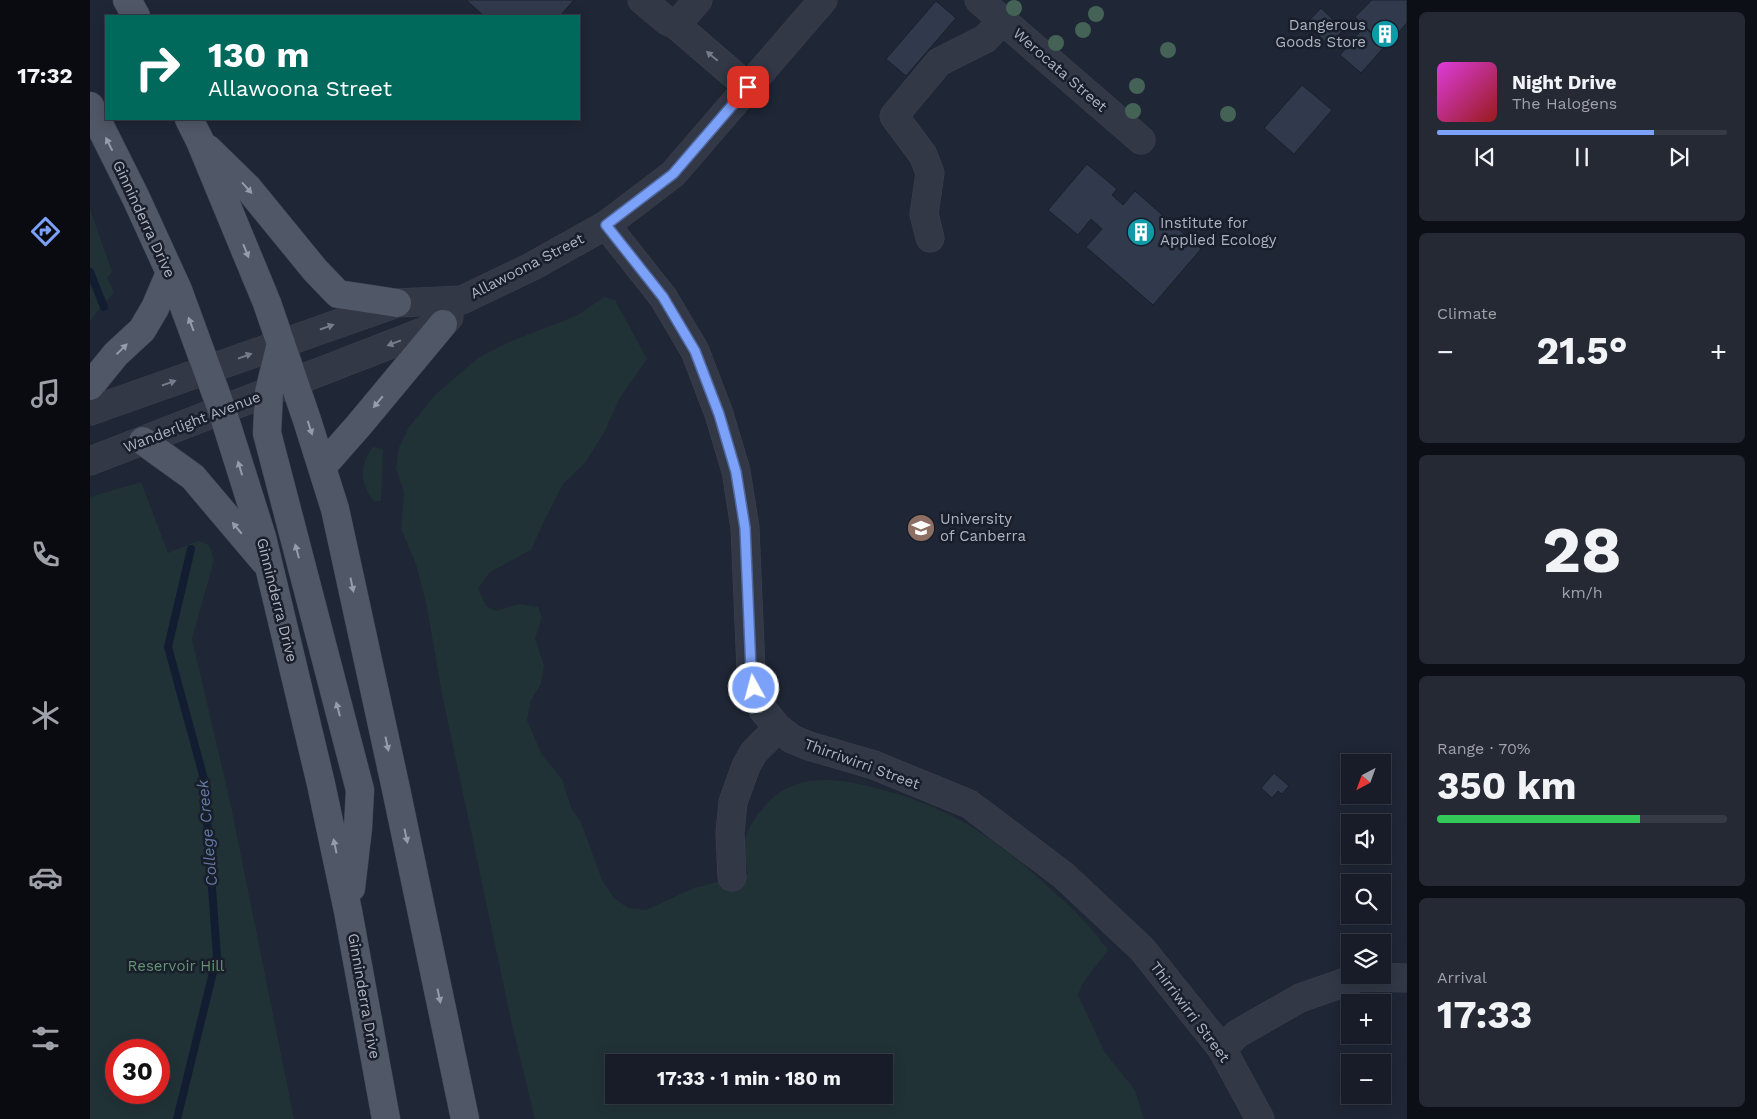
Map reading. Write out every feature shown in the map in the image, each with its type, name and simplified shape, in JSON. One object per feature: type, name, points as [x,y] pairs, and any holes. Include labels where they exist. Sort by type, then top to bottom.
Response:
[{"type":"main road","points":[[127,0],[135,15]]},
{"type":"main road","name":"Ginninderra Drive","points":[[90,106],[136,198],[170,273],[208,369],[262,537],[321,784],[348,911],[386,1119]]},
{"type":"main road","points":[[194,130],[248,188],[315,270],[338,294],[397,302]]},
{"type":"main road","points":[[194,130],[267,303],[335,509],[465,1119]]},
{"type":"main road","points":[[90,386],[116,354],[142,330],[170,273]]},
{"type":"main road","points":[[322,467],[442,324]]},
{"type":"main road","points":[[281,343],[269,392],[267,433],[269,447],[360,790],[358,828],[348,911]]},
{"type":"main road","points":[[143,441],[193,477],[269,566]]},
{"type":"street","points":[[642,0],[667,21],[676,25],[748,87]]},
{"type":"street","points":[[676,25],[698,0]]},
{"type":"street","name":"Allawoona Street","points":[[294,382],[442,324],[462,300],[531,266],[606,225],[673,174],[823,0]]},
{"type":"street","name":"Werocata Street","points":[[979,0],[1141,140]]},
{"type":"street","points":[[930,238],[924,214],[930,173],[923,154],[894,116],[939,62],[985,39],[1003,20]]},
{"type":"street","name":"Thirriwirri Street","points":[[606,225],[663,297],[695,351],[719,414],[736,472],[745,528],[751,670],[754,688],[763,710],[778,728],[792,739],[874,766],[969,804],[1063,875],[1142,949],[1222,1049],[1260,1119]]},
{"type":"street","name":"Allawoona Street","points":[[208,369],[397,302],[462,300]]},
{"type":"street","points":[[90,411],[208,369]]},
{"type":"street","name":"Wanderlight Avenue","points":[[90,461],[294,382]]},
{"type":"street","points":[[732,877],[730,833],[733,802],[746,766],[754,752],[778,728]]},
{"type":"street","points":[[1222,1049],[1237,1034],[1300,998],[1360,977],[1407,978]]},
{"type":"green space","points":[[90,209],[112,272],[107,278],[114,292],[90,321]]},
{"type":"green space","points":[[604,297],[615,300],[647,359],[619,399],[605,431],[585,463],[563,484],[531,550],[490,572],[478,588],[486,606],[496,611],[519,604],[538,607],[542,618],[535,638],[544,666],[541,684],[531,700],[527,720],[542,755],[562,779],[572,810],[580,820],[602,880],[614,898],[628,908],[646,910],[694,888],[748,874],[744,844],[750,827],[759,813],[775,796],[801,783],[835,780],[868,786],[895,793],[942,811],[964,822],[1004,849],[1072,909],[1108,950],[1082,984],[1078,995],[1105,1053],[1135,1090],[1144,1119],[535,1119],[511,1020],[442,694],[426,602],[416,564],[401,529],[404,492],[396,469],[399,447],[409,427],[435,395],[478,358],[507,343],[578,315]]},
{"type":"green space","points":[[373,447],[383,449],[381,501],[374,501],[369,495],[364,481],[363,468],[368,454]]},
{"type":"green space","name":"Reservoir Hill","points":[[141,482],[168,553],[198,541],[209,545],[214,560],[192,639],[231,806],[294,1119],[90,1119],[90,497]]},
{"type":"building","points":[[466,0],[574,0],[561,15],[483,15]]},
{"type":"building","name":"Dangerous Goods Store","points":[[1372,0],[1407,0],[1407,23],[1386,46],[1355,17]]},
{"type":"building","points":[[936,1],[956,18],[906,76],[886,59]]},
{"type":"building","points":[[1321,8],[1343,30],[1329,45],[1306,24]]},
{"type":"building","points":[[1364,27],[1385,46],[1361,73],[1340,55]]},
{"type":"building","points":[[1302,85],[1332,110],[1294,154],[1264,128]]},
{"type":"building","name":"Institute for Applied Ecology","points":[[1087,164],[1117,189],[1112,195],[1123,205],[1135,191],[1201,249],[1153,305],[1086,247],[1102,229],[1091,219],[1078,235],[1048,210]]},
{"type":"building","points":[[1274,773],[1289,786],[1282,794],[1278,791],[1272,798],[1261,788]]},
{"type":"waterway","points":[[90,272],[104,307]]},
{"type":"waterway","name":"College Creek","points":[[177,1119],[217,956],[204,779],[168,647],[191,549]]},
{"type":"place","name":"Dangerous Goods Store","points":[[1385,34]]},
{"type":"place","name":"Institute for Applied Ecology","points":[[1141,232]]},
{"type":"place","name":"University of Canberra","points":[[921,528]]},
{"type":"route","points":[[748,87],[673,174],[606,225],[663,297],[695,351],[719,414],[736,472],[745,528],[751,670],[754,688]]}]
